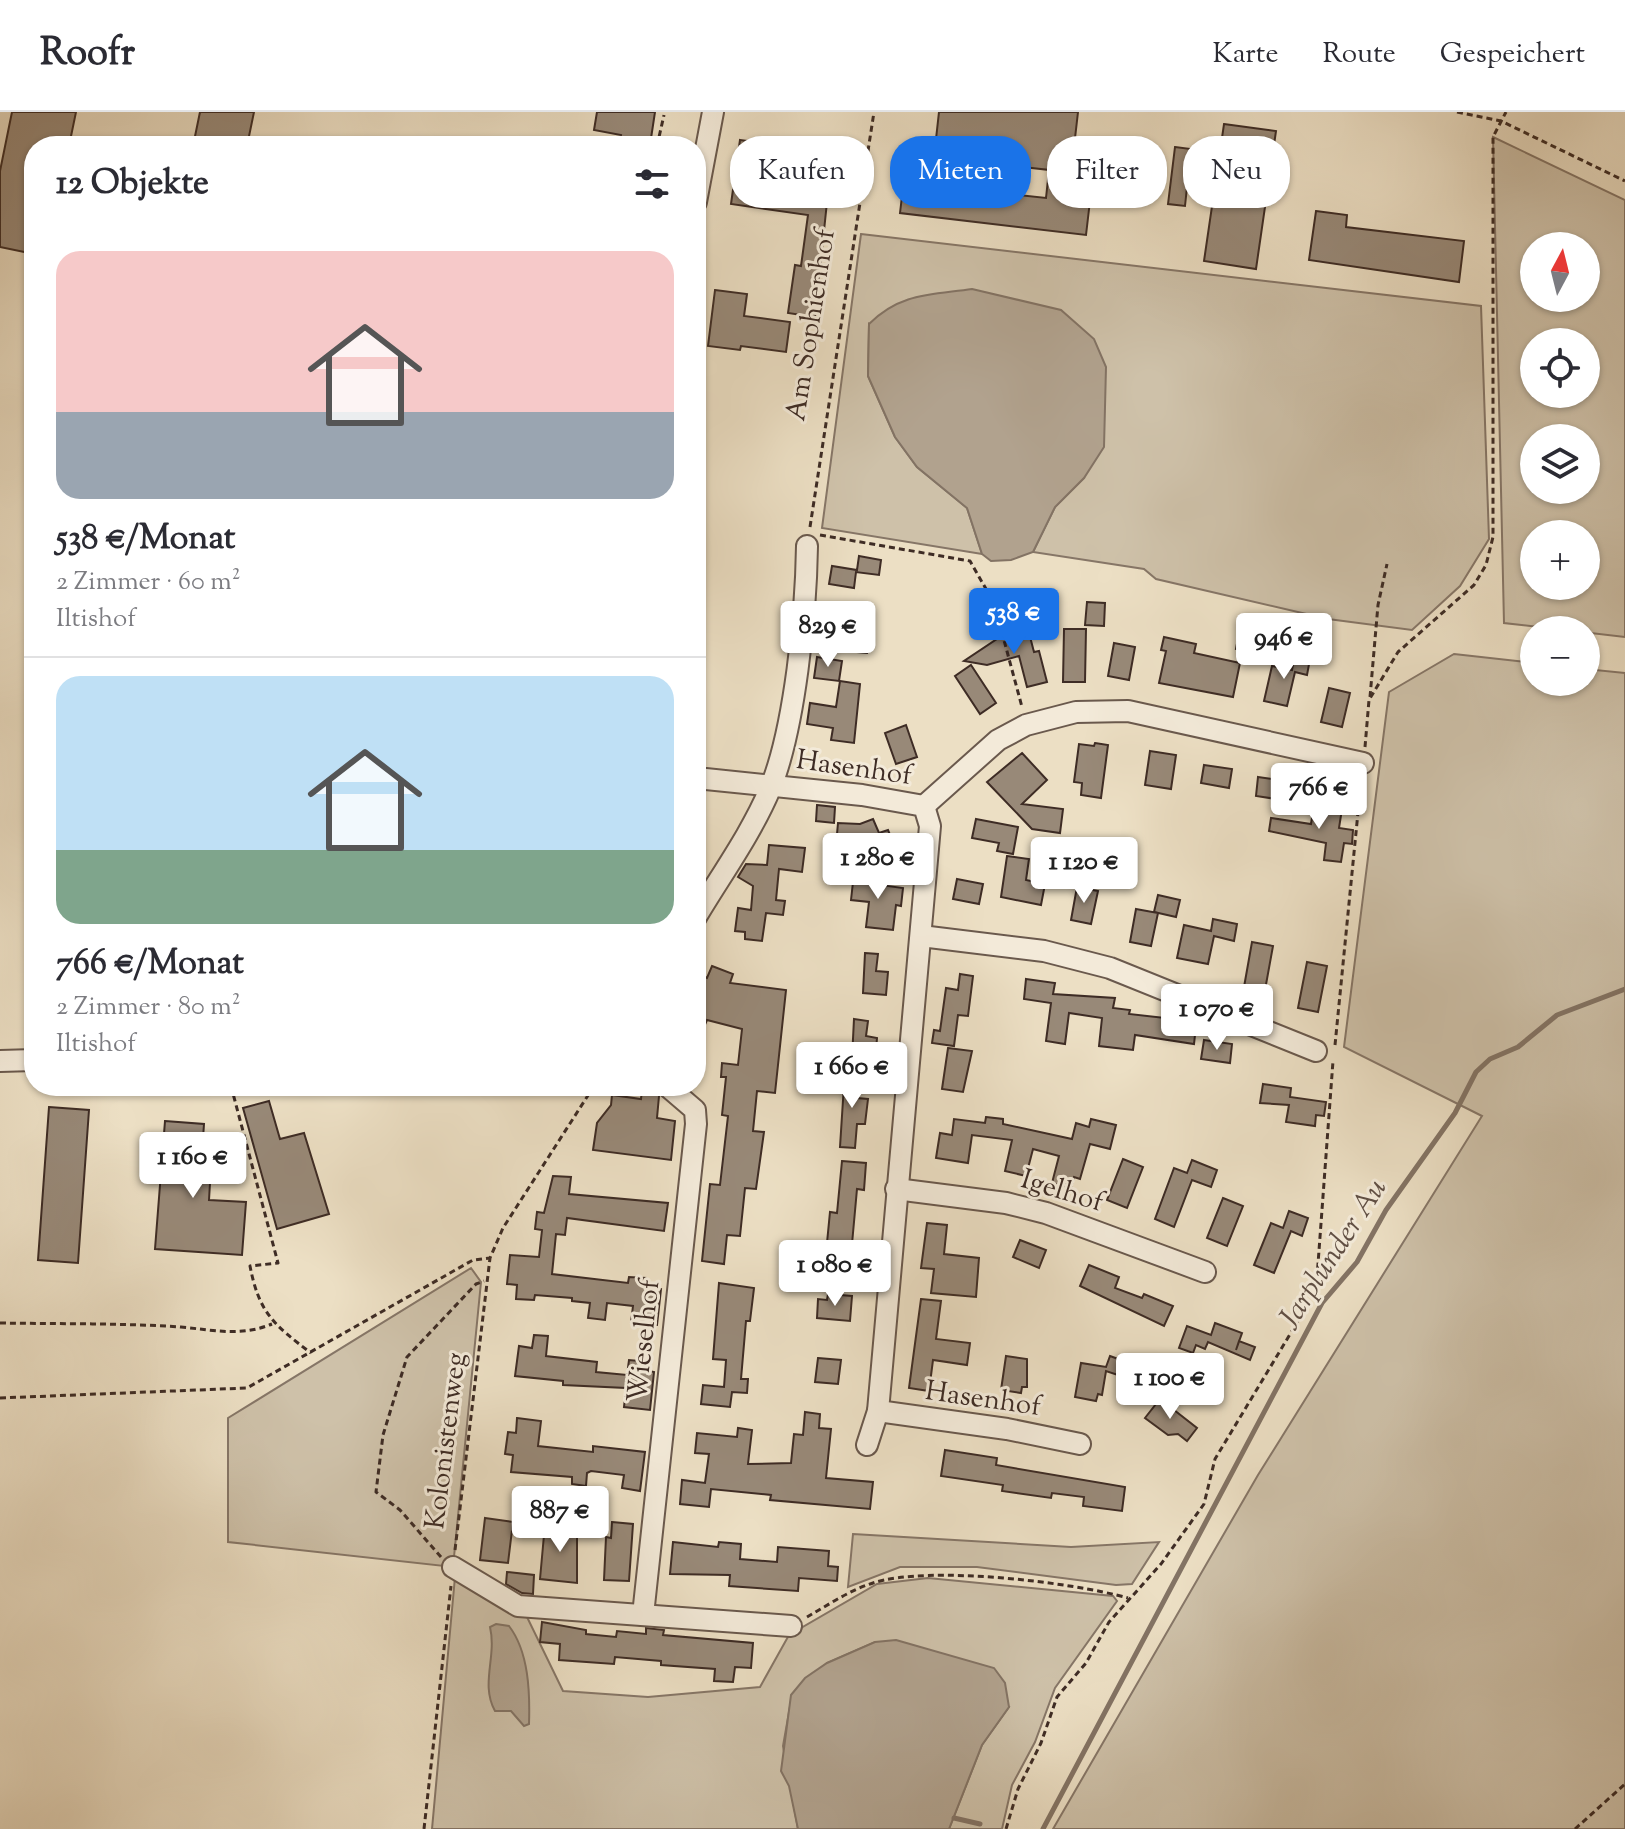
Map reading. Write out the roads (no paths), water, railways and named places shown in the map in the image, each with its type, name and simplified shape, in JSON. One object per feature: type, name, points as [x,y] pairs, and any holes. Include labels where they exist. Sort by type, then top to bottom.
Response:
[{"type":"street","points":[[706,149],[713,112]]},
{"type":"street","points":[[706,901],[758,816],[783,746],[806,597],[808,540]]},
{"type":"street","points":[[924,806],[998,740],[1026,725],[1076,712],[1128,711],[1363,763]]},
{"type":"street","name":"Hasenhof","points":[[706,779],[924,806],[930,826],[878,1411],[867,1445]]},
{"type":"street","points":[[921,936],[998,944],[1110,968],[1316,1051]]},
{"type":"street","points":[[0,1061],[24,1060]]},
{"type":"street","name":"Wieselhof","points":[[643,1615],[696,1124],[695,1110],[679,1096]]},
{"type":"street","name":"Igelhof","points":[[896,1189],[1006,1203],[1046,1213],[1205,1272]]},
{"type":"street","name":"Hasenhof","points":[[878,1411],[1007,1429],[1080,1444]]},
{"type":"street","points":[[453,1567],[518,1606],[791,1626]]},
{"type":"waterway","name":"Jarplunder Au","points":[[1043,1829],[1322,1303],[1357,1262],[1386,1210],[1455,1113],[1476,1072],[1490,1059],[1518,1047],[1557,1015],[1625,989]]},
{"type":"waterway","points":[[954,1818],[980,1824]]}]
